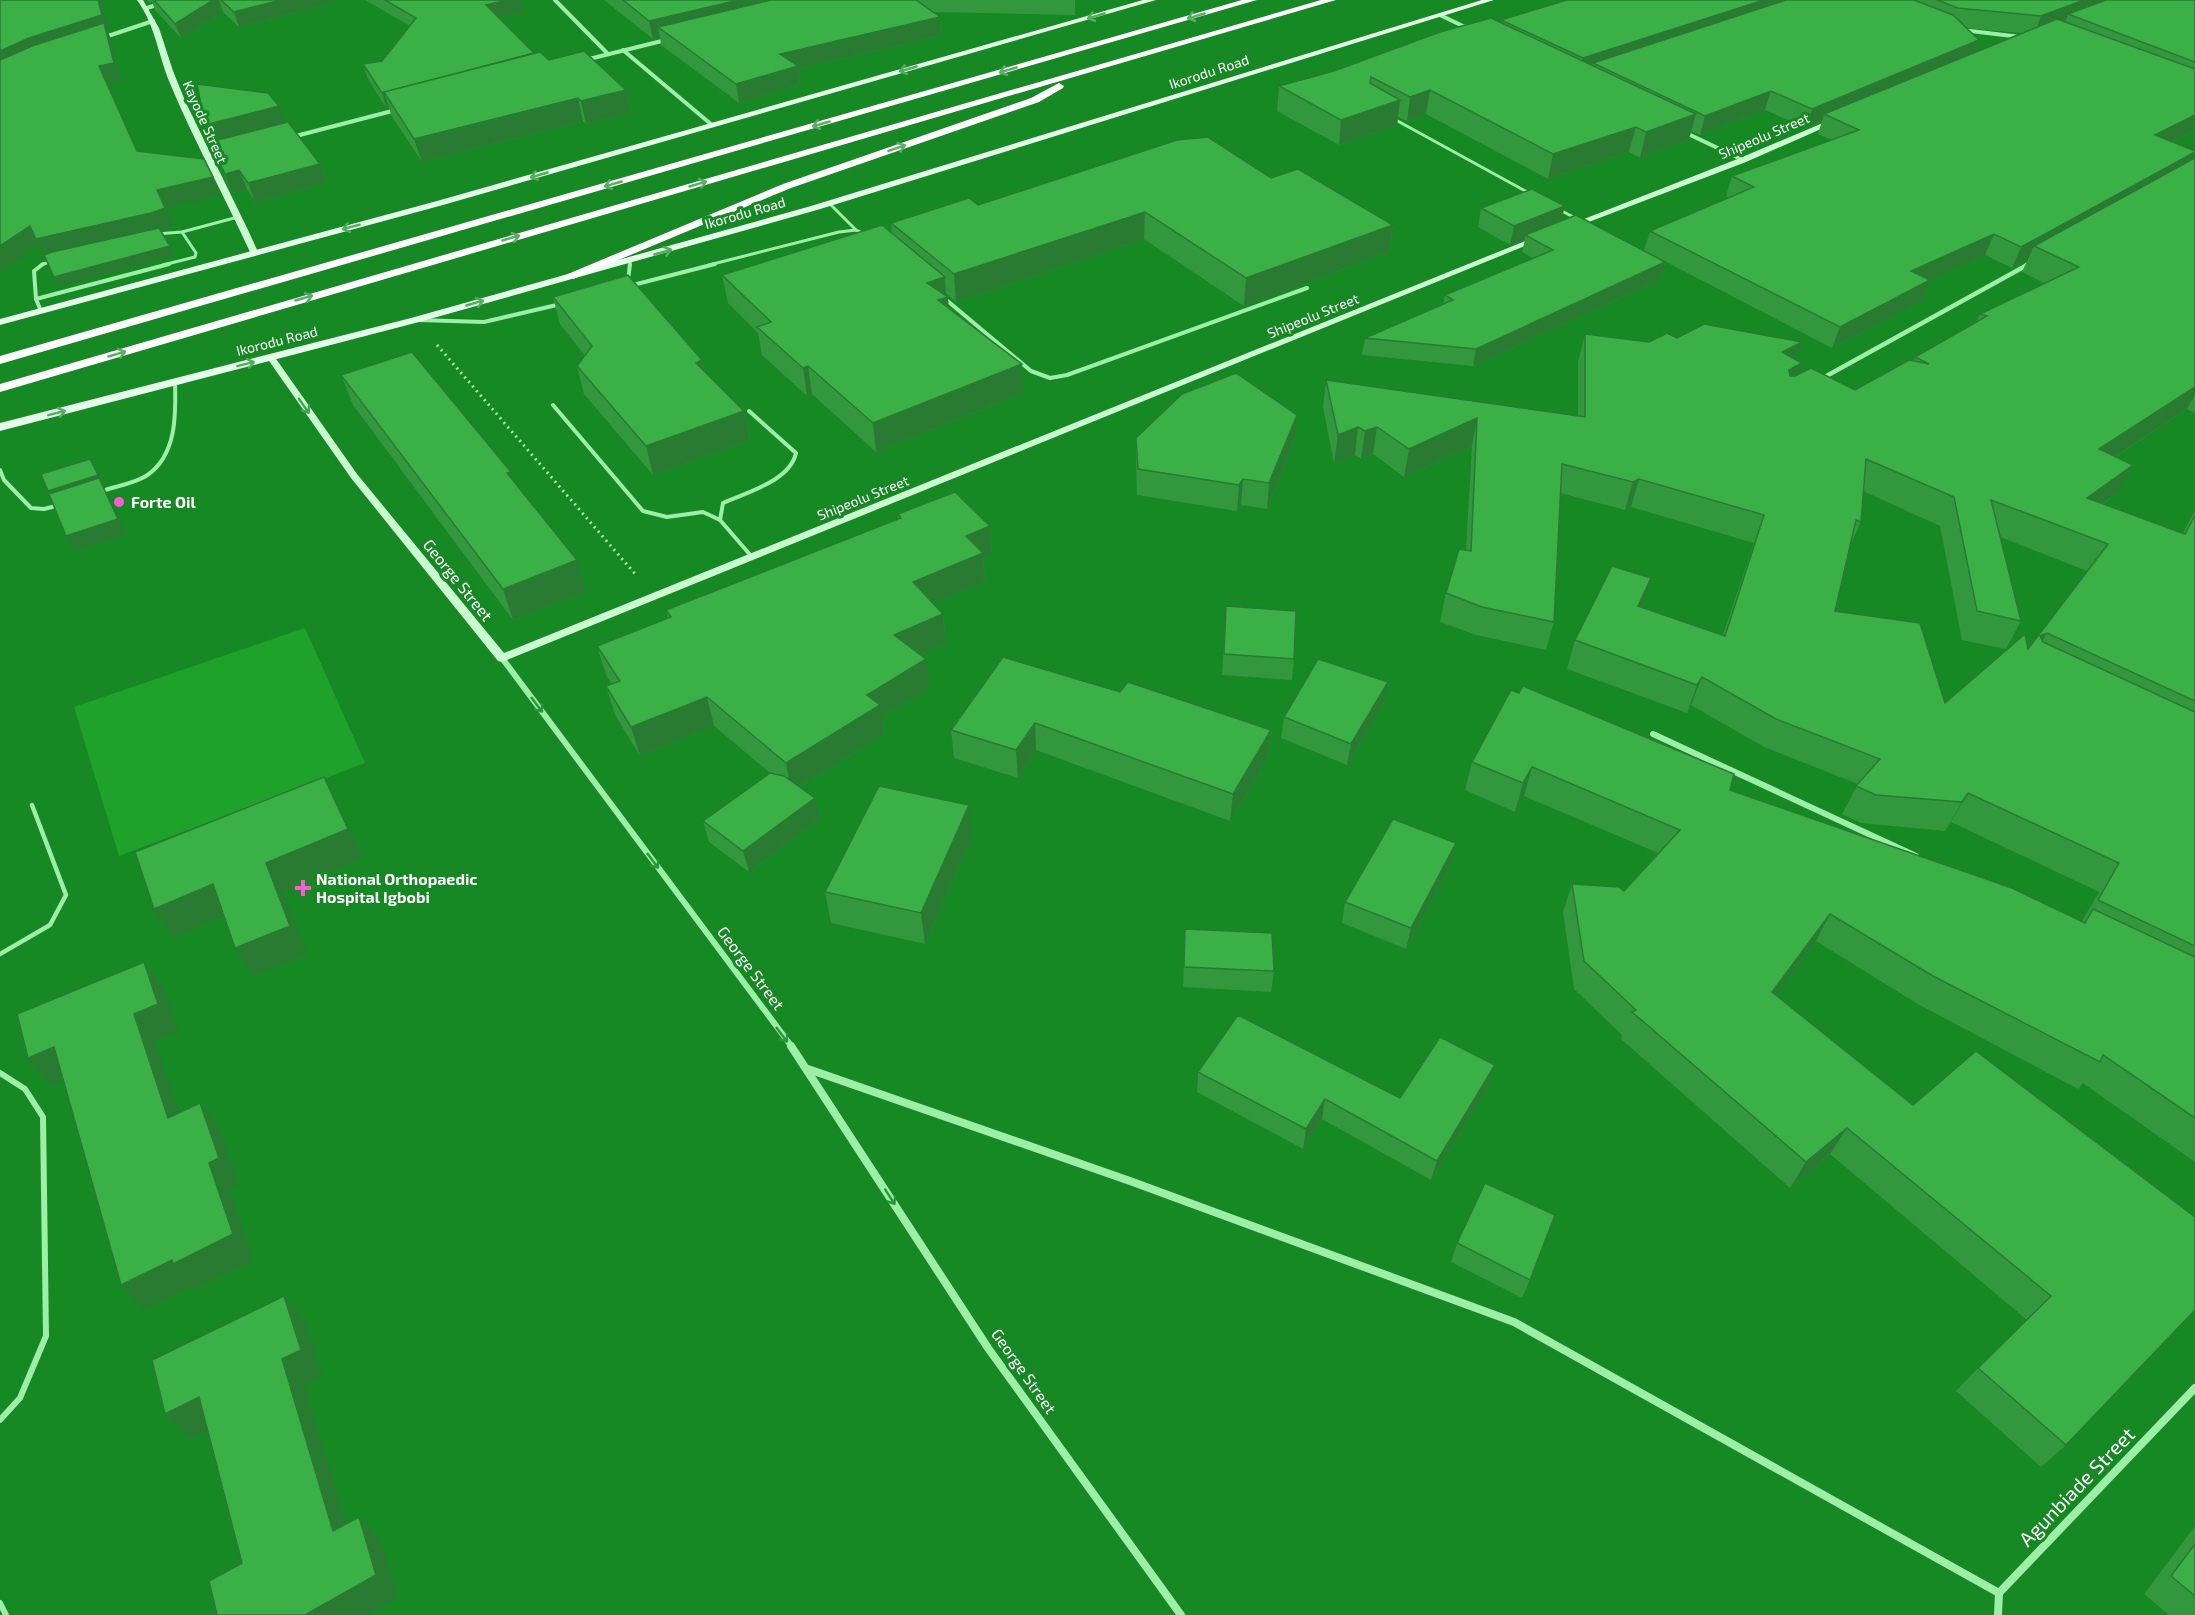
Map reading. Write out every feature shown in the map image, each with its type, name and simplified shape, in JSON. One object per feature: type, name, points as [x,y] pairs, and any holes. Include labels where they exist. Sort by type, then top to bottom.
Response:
[{"type":"highway","points":[[0,360],[1252,0]]},
{"type":"highway","name":"Ikorodu Road","points":[[0,388],[1330,0]]},
{"type":"highway","points":[[569,276],[787,186],[1035,100],[1084,72]]},
{"type":"main road","points":[[0,322],[441,203],[1152,0]]},
{"type":"main road","name":"Ikorodu Road","points":[[0,427],[416,320],[830,204],[1490,0]]},
{"type":"street","name":"Kayode Street","points":[[140,0],[153,21],[172,78],[208,159],[254,252]]},
{"type":"street","points":[[147,8],[172,0]]},
{"type":"street","points":[[555,0],[608,54]]},
{"type":"street","points":[[1440,15],[1472,31]]},
{"type":"street","points":[[96,40],[153,21]]},
{"type":"street","points":[[1960,30],[2024,42]]},
{"type":"street","points":[[573,63],[669,39]]},
{"type":"street","points":[[623,50],[712,125]]},
{"type":"street","points":[[288,138],[402,108]]},
{"type":"street","name":"Shipeolu Street","points":[[1559,230],[1743,160],[1840,119]]},
{"type":"street","points":[[1682,130],[1743,160]]},
{"type":"street","points":[[208,159],[219,156]]},
{"type":"street","name":"Shipeolu Street","points":[[502,658],[1548,235]]},
{"type":"street","points":[[1812,384],[2038,259]]},
{"type":"street","name":"George Street","points":[[271,358],[354,476],[502,658],[808,1069],[988,1348],[1181,1615]]},
{"type":"street","points":[[1653,734],[1923,859]]},
{"type":"street","points":[[808,1069],[1131,1181],[1514,1322],[1999,1593],[1998,1615]]},
{"type":"street","name":"Agunbiade Street","points":[[1999,1593],[2195,1388]]},
{"type":"lane","points":[[1389,116],[1531,194]]},
{"type":"lane","points":[[830,204],[856,230],[870,237]]},
{"type":"lane","points":[[1551,205],[1582,222]]},
{"type":"lane","points":[[149,236],[171,231],[182,232],[238,217]]},
{"type":"lane","points":[[630,261],[627,287],[718,262],[856,230]]},
{"type":"lane","points":[[36,299],[195,257],[196,253],[182,232]]},
{"type":"lane","points":[[41,310],[36,299],[34,271],[44,262],[62,258]]},
{"type":"lane","points":[[942,296],[1031,371],[1050,378],[1067,375],[1307,288]]},
{"type":"lane","points":[[416,320],[484,322],[566,303]]},
{"type":"lane","points":[[95,493],[146,476],[156,468],[168,452],[174,425],[175,382]]},
{"type":"lane","points":[[553,405],[643,511],[668,517],[703,512],[720,520],[752,557]]},
{"type":"lane","points":[[720,520],[723,503],[786,474],[794,463],[796,453],[749,411]]},
{"type":"lane","points":[[0,470],[4,480],[31,508],[44,509],[66,502]]},
{"type":"lane","points":[[0,954],[50,925],[66,895],[32,805]]},
{"type":"lane","points":[[0,1073],[25,1089],[43,1117],[46,1336],[20,1398],[0,1420]]},
{"type":"lane","points":[[0,1603],[6,1615]]},
{"type":"path","points":[[416,320],[655,596]]},
{"type":"green space","points":[[305,628],[365,763],[119,856],[74,707]]},
{"type":"building","points":[[0,0],[98,0],[102,15],[29,38],[0,51]]},
{"type":"building","points":[[154,0],[213,0],[175,24]]},
{"type":"building","points":[[221,0],[281,0],[234,12]]},
{"type":"building","points":[[385,0],[508,0],[486,5],[534,53],[382,93],[363,64],[382,61],[416,18]]},
{"type":"building","points":[[623,0],[739,0],[649,21]]},
{"type":"building","points":[[771,0],[916,0],[940,17],[780,54],[798,66],[736,84],[658,27]]},
{"type":"building","points":[[1567,0],[1764,0],[1583,58],[1501,20]]},
{"type":"building","points":[[1786,0],[1914,0],[1953,15],[1979,40],[1812,109],[1771,91],[1705,116],[1593,63]]},
{"type":"building","points":[[1937,0],[2084,0],[2041,16],[1958,8]]},
{"type":"building","points":[[2106,0],[2195,0],[2195,62],[2068,14]]},
{"type":"building","points":[[1491,18],[1696,114],[1646,132],[1636,127],[1553,154],[1430,90],[1410,97],[1371,77],[1370,83],[1400,100],[1341,120],[1279,86],[1334,71],[1440,32]]},
{"type":"building","points":[[2057,19],[2195,69],[2195,115],[2155,135],[2195,152],[2021,247],[1994,234],[1911,271],[1930,280],[1840,327],[1650,231],[1754,187],[1732,176],[1859,130],[1824,114]]},
{"type":"building","points":[[104,23],[114,63],[99,66],[137,151],[204,159],[213,177],[157,190],[165,208],[151,213],[36,239],[30,226],[0,246],[0,60],[32,46]]},
{"type":"building","points":[[584,51],[626,90],[581,101],[578,98],[414,139],[384,92],[540,52],[549,60]]},
{"type":"building","points":[[197,84],[268,93],[279,106],[205,125]]},
{"type":"building","points":[[288,122],[320,164],[248,183],[239,170],[225,174],[210,142]]},
{"type":"building","points":[[1208,137],[1271,178],[1298,169],[1393,225],[1246,278],[1145,212],[954,274],[891,223],[969,198],[978,205],[1177,140]]},
{"type":"building","points":[[2195,158],[2195,387],[2099,449],[2133,465],[2087,498],[2185,534],[2195,515],[2195,701],[2047,633],[2040,636],[2043,642],[2195,712],[2195,946],[2098,900],[2119,863],[1968,793],[1962,802],[1876,795],[1856,786],[1880,759],[1776,719],[1702,677],[1697,685],[1575,640],[1612,566],[1651,578],[1638,606],[1725,636],[1764,515],[1639,479],[1633,482],[1562,464],[1554,622],[1482,607],[1446,593],[1459,549],[1471,551],[1477,418],[1409,449],[1377,427],[1365,431],[1358,427],[1338,435],[1326,380],[1585,417],[1585,334],[1649,342],[1667,333],[1677,338],[1704,324],[1802,342],[1782,352],[1802,363],[1789,370],[1790,376],[1811,368],[1855,390],[1909,360],[1929,364],[1915,357],[1987,316],[1980,314],[2079,267],[2034,246]],"holes":[[[1866,459],[1954,497],[1977,611],[2021,621],[1991,500],[2108,544],[2028,649],[2025,634],[1945,703],[1920,623],[1835,611],[1856,520],[1861,522]]]},
{"type":"building","points":[[1532,189],[1565,206],[1514,226],[1481,208]]},
{"type":"building","points":[[1576,215],[1665,262],[1476,349],[1365,338],[1453,300],[1445,295],[1553,250],[1525,235]]},
{"type":"building","points":[[882,225],[945,277],[927,283],[948,297],[938,300],[1022,364],[873,423],[808,366],[803,368],[757,327],[771,322],[722,275]]},
{"type":"building","points":[[159,228],[170,246],[54,277],[44,255],[52,252]]},
{"type":"building","points":[[628,275],[702,360],[696,363],[744,411],[646,446],[577,366],[592,346],[553,297]]},
{"type":"building","points":[[412,352],[511,472],[507,473],[577,560],[503,589],[341,375]]},
{"type":"building","points":[[1236,373],[1297,415],[1269,483],[1243,479],[1239,485],[1138,469],[1136,438],[1182,394]]},
{"type":"building","points":[[90,459],[98,475],[48,491],[41,474]]},
{"type":"building","points":[[99,478],[118,519],[66,536],[49,494]]},
{"type":"building","points":[[955,492],[990,526],[966,536],[983,553],[913,582],[943,614],[894,635],[926,659],[867,695],[880,705],[786,763],[707,697],[631,727],[606,686],[620,681],[597,646],[671,617],[666,610],[901,518],[898,514]]},
{"type":"building","points":[[1226,606],[1296,611],[1294,659],[1224,654]]},
{"type":"building","points":[[1003,657],[1120,692],[1128,682],[1271,730],[1233,794],[1035,723],[1016,750],[951,730]]},
{"type":"building","points":[[1318,659],[1388,682],[1351,744],[1284,717]]},
{"type":"building","points":[[1523,686],[1734,774],[1730,790],[2012,888],[2085,923],[2093,909],[2195,957],[2195,1118],[2103,1055],[2100,1062],[1933,976],[1830,914],[1772,992],[1913,1105],[1976,1051],[2195,1217],[2195,1310],[2066,1445],[1978,1368],[2051,1296],[1847,1128],[1806,1162],[1632,1012],[1636,1010],[1584,961],[1572,884],[1619,887],[1624,891],[1680,830],[1532,767],[1523,783],[1472,762],[1511,690],[1519,693]]},
{"type":"building","points":[[770,773],[784,776],[815,798],[743,851],[703,821]]},
{"type":"building","points":[[324,777],[348,829],[266,863],[290,926],[235,948],[213,884],[154,909],[135,852]]},
{"type":"building","points":[[879,786],[969,805],[921,913],[825,892]]},
{"type":"building","points":[[1393,819],[1456,843],[1411,928],[1345,902]]},
{"type":"building","points":[[1185,929],[1272,933],[1274,971],[1184,967]]},
{"type":"building","points":[[144,962],[158,1004],[134,1014],[168,1118],[200,1103],[219,1158],[209,1163],[233,1234],[173,1264],[172,1260],[121,1285],[54,1047],[28,1058],[17,1014]]},
{"type":"building","points":[[1238,1015],[1400,1098],[1440,1037],[1495,1065],[1437,1161],[1325,1099],[1306,1129],[1198,1072]]},
{"type":"building","points":[[1485,1183],[1555,1215],[1530,1280],[1457,1243]]},
{"type":"building","points":[[284,1296],[301,1350],[282,1359],[333,1531],[359,1517],[376,1575],[305,1615],[217,1615],[209,1581],[242,1563],[199,1397],[165,1414],[152,1360]]},
{"type":"building","points":[[2195,1544],[2195,1596],[2171,1576]]},
{"type":"place","name":"Forte Oil","points":[[119,502]]},
{"type":"place","name":"National Orthopaedic Hospital Igbobi","points":[[303,888]]}]
